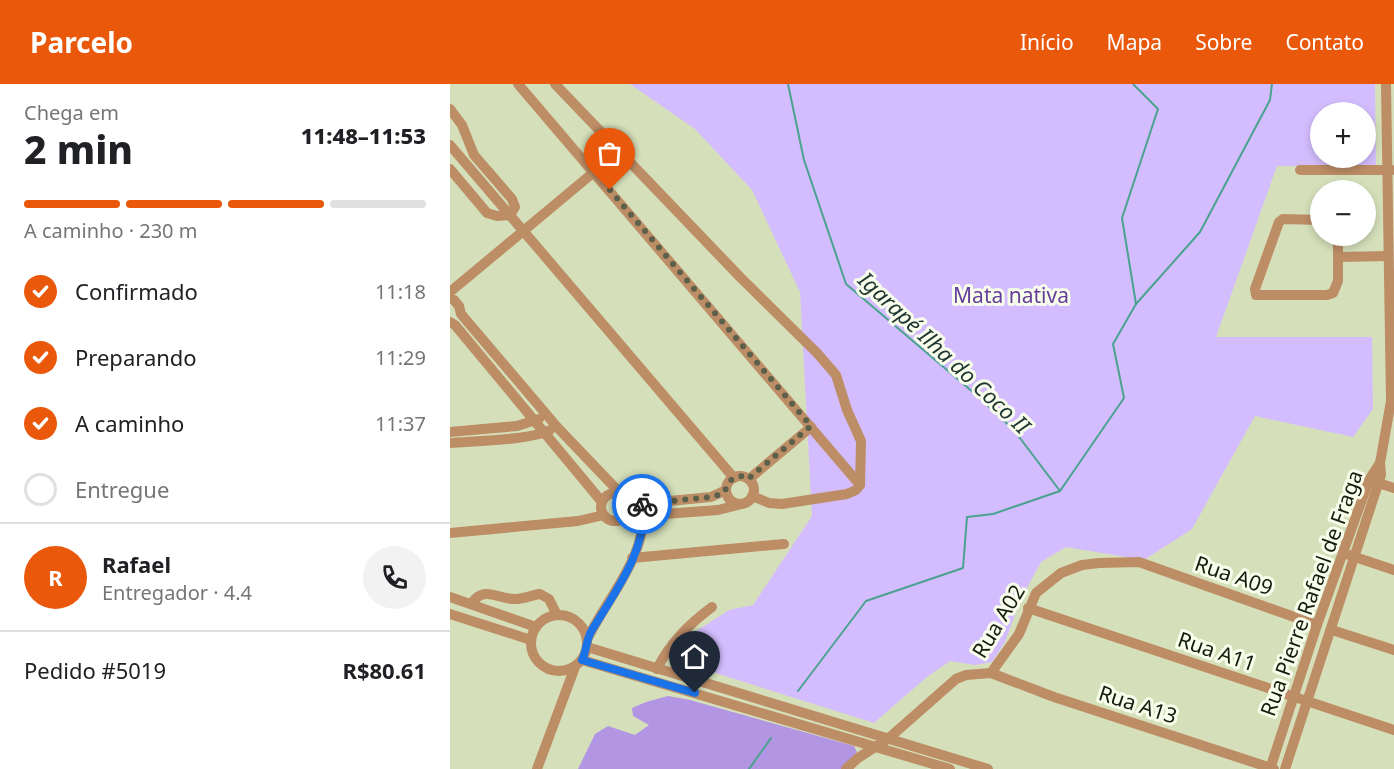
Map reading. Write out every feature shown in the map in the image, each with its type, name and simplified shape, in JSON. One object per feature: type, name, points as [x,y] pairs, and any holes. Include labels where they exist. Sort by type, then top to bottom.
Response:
[{"type":"street","points":[[518,84],[860,484]]},
{"type":"street","points":[[555,84],[836,375],[847,410],[861,441],[860,484],[856,490],[847,494],[782,504],[769,503],[753,496]]},
{"type":"street","name":"Rua Pierre Rafael de Fraga","points":[[1285,769],[1332,630],[1374,481],[1389,446],[1388,256],[1391,170],[1386,84]]},
{"type":"street","points":[[450,109],[462,125],[474,155],[512,199],[515,207],[510,215]]},
{"type":"street","points":[[450,145],[734,478]]},
{"type":"street","points":[[450,169],[487,213],[497,216],[510,215]]},
{"type":"street","points":[[1299,170],[1391,170]]},
{"type":"street","points":[[451,295],[523,230],[594,172]]},
{"type":"street","points":[[1310,220],[1283,219],[1279,222],[1256,289],[1256,295],[1327,296],[1333,293],[1338,281],[1338,246]]},
{"type":"street","points":[[1339,257],[1388,256]]},
{"type":"street","points":[[450,313],[453,309],[451,295]]},
{"type":"street","points":[[451,295],[459,306],[461,314],[556,427],[625,497],[628,512],[624,517]]},
{"type":"street","points":[[450,322],[455,325],[602,502],[604,515]]},
{"type":"street","points":[[450,432],[517,426],[547,415]]},
{"type":"street","points":[[748,479],[811,426]]},
{"type":"street","points":[[450,443],[545,433],[556,427]]},
{"type":"street","points":[[742,504],[733,502],[726,490],[728,483],[734,478],[741,476],[748,479],[753,487],[753,496]]},
{"type":"street","points":[[1374,481],[1394,488]]},
{"type":"street","name":"Rua Pierre Rafael de Fraga","points":[[1271,769],[1317,625],[1343,554],[1374,481]]},
{"type":"street","points":[[628,505],[711,497],[726,490]]},
{"type":"street","points":[[602,502],[608,495],[621,494]]},
{"type":"street","points":[[450,534],[569,522],[604,515],[614,520],[624,517],[718,510],[742,504],[753,496]]},
{"type":"street","points":[[537,769],[578,663],[633,558],[644,525],[642,504]]},
{"type":"street","points":[[633,558],[784,544]]},
{"type":"street","points":[[1343,554],[1394,570]]},
{"type":"street","name":"Rua A02","points":[[846,769],[889,738],[956,679],[966,675],[991,673],[1018,634],[1036,593],[1046,584],[1070,568],[1113,561],[1139,562]]},
{"type":"street","name":"Rua A09","points":[[1139,562],[1317,625]]},
{"type":"street","points":[[471,604],[476,597],[485,594],[496,594],[506,599],[518,600],[540,594],[549,599],[557,615]]},
{"type":"street","points":[[450,597],[536,627]]},
{"type":"street","points":[[657,669],[672,642],[689,625],[712,608]]},
{"type":"street","name":"Rua A11","points":[[1028,608],[1394,730]]},
{"type":"street","points":[[450,614],[531,640]]},
{"type":"street","points":[[587,644],[585,632],[574,619],[557,615],[549,617],[536,627],[531,640],[534,656],[544,668],[560,672],[578,663],[876,746],[950,769]]},
{"type":"street","points":[[1332,630],[1394,650]]},
{"type":"street","points":[[587,644],[657,669],[988,769]]},
{"type":"street","name":"Rua A13","points":[[991,673],[1035,691],[1271,769]]},
{"type":"green space","name":"Mata nativa","points":[[630,84],[1375,84],[1375,102],[1310,102],[1310,166],[1277,166],[1216,337],[1372,337],[1373,409],[1353,437],[1255,416],[1192,529],[1144,560],[1066,547],[1041,562],[1020,601],[1005,642],[992,662],[975,665],[950,661],[927,677],[874,723],[674,660],[687,637],[729,610],[753,605],[812,516],[800,292],[752,190],[695,129]]},
{"type":"shaded area","points":[[668,696],[690,700],[854,746],[857,752],[842,769],[578,769],[595,734],[608,726],[635,735],[649,725],[633,716],[632,708]]},
{"type":"waterway","name":"Igarapé Ilha do Coco II","points":[[788,84],[804,160],[846,284],[1013,429],[1060,491],[993,514],[967,517],[963,568],[866,601],[798,691]]},
{"type":"waterway","points":[[1133,84],[1158,109],[1122,218],[1136,304]]},
{"type":"waterway","points":[[1060,491],[1124,398],[1113,344],[1136,304],[1200,232],[1270,100],[1272,84]]},
{"type":"waterway","name":"Igarapé Ilha do Coco II","points":[[749,769],[771,738]]},
{"type":"way so far","points":[[610,190],[811,426],[748,479],[738,476],[731,480],[721,494],[642,504]]},
{"type":"route","points":[[642,504],[644,525],[633,558],[599,621],[592,629],[582,660],[695,693]]}]
